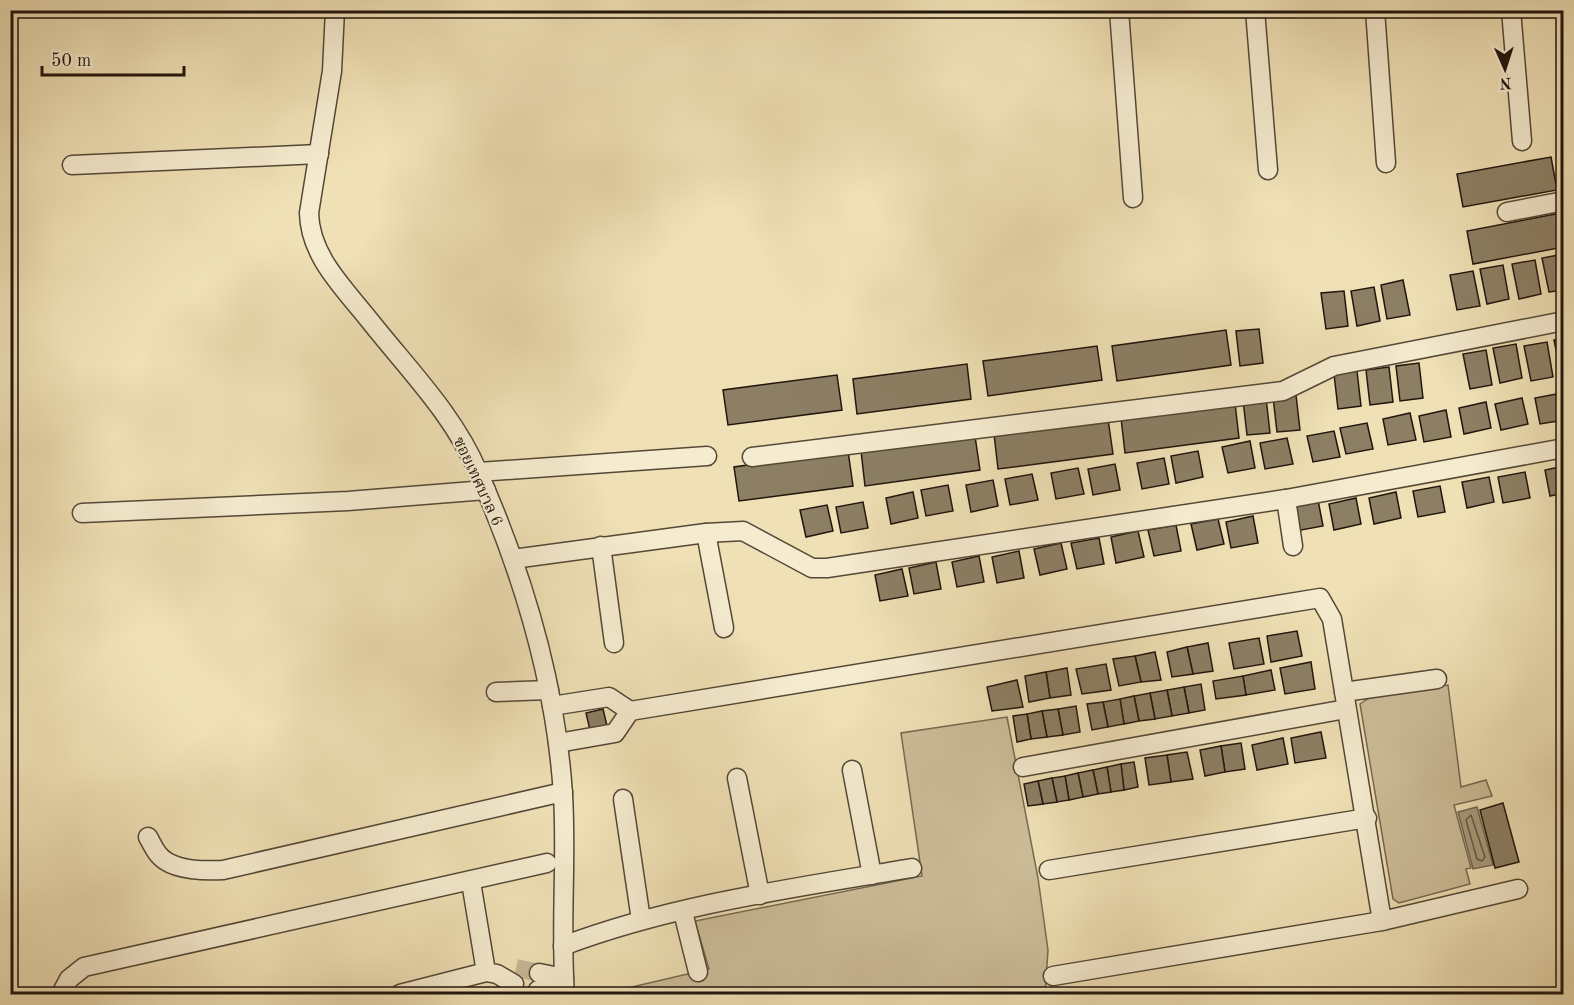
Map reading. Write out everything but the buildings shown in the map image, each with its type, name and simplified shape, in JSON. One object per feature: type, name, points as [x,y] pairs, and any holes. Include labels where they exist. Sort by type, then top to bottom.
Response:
[{"type":"street","name":"ซอยเทศบาล 6","points":[[335,10],[332,71],[309,227],[325,265],[447,417],[465,444],[513,559],[551,698],[558,743],[563,792],[563,989]]},
{"type":"street","points":[[1119,10],[1133,198]]},
{"type":"street","points":[[1255,10],[1268,170]]},
{"type":"street","points":[[1375,10],[1386,163]]},
{"type":"street","points":[[1511,10],[1522,141]]},
{"type":"street","points":[[72,165],[319,154]]},
{"type":"street","points":[[1508,212],[1563,201]]},
{"type":"street","points":[[752,457],[1283,392],[1334,366],[1563,321]]},
{"type":"street","points":[[513,559],[706,533],[743,531],[812,568],[827,568],[1286,499],[1563,448]]},
{"type":"street","points":[[478,472],[707,456]]},
{"type":"street","points":[[82,513],[348,501],[486,490]]},
{"type":"street","points":[[1286,499],[1293,546]]},
{"type":"street","points":[[706,533],[724,628]]},
{"type":"street","points":[[601,546],[614,643]]},
{"type":"street","points":[[496,692],[551,698],[609,697],[630,711],[1320,598],[1332,619],[1367,818],[1382,921]]},
{"type":"street","points":[[1023,767],[1345,701],[1437,679]]},
{"type":"street","points":[[558,743],[615,733],[630,711]]},
{"type":"street","points":[[852,770],[872,875]]},
{"type":"street","points":[[737,778],[760,895]]},
{"type":"street","points":[[148,837],[159,856],[175,864],[200,871],[223,870],[563,792]]},
{"type":"street","points":[[623,799],[641,921]]},
{"type":"street","points":[[1049,870],[1367,818]]},
{"type":"street","points":[[62,994],[69,979],[84,967],[219,935],[471,882],[547,863]]},
{"type":"street","points":[[562,946],[618,925],[760,895],[912,868]]},
{"type":"street","points":[[471,882],[491,973]]},
{"type":"street","points":[[1053,976],[1382,921],[1518,889]]},
{"type":"street","points":[[683,912],[698,972]]},
{"type":"street","points":[[400,994],[491,973],[515,976]]},
{"type":"street","points":[[538,982],[563,989]]},
{"type":"shaded area","points":[[1448,685],[1461,787],[1486,780],[1492,796],[1454,805],[1471,868],[1466,869],[1470,884],[1399,903],[1393,899],[1360,704],[1369,698]]},
{"type":"shaded area","points":[[1007,717],[1038,878],[1048,950],[1045,994],[602,994],[709,969],[695,921],[922,876],[901,733]]},
{"type":"water","points":[[1477,807],[1493,865],[1473,869],[1458,812]]},
{"type":"tunnel","points":[[516,968],[539,973]]}]
